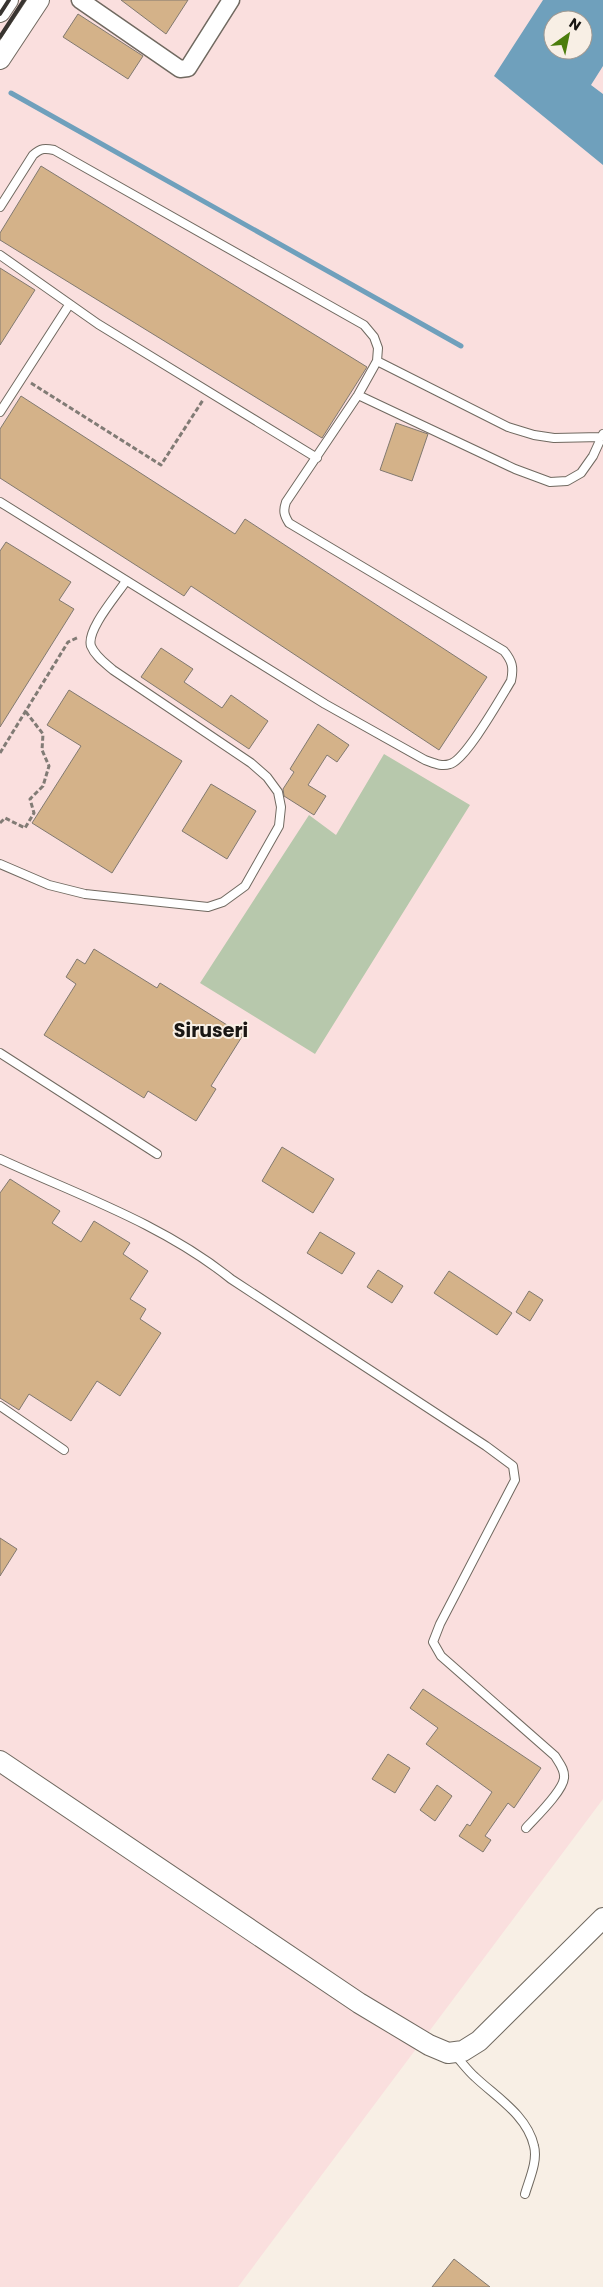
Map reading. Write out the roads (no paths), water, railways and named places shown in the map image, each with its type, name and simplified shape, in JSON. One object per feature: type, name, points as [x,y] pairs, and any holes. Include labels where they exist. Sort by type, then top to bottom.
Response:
[{"type":"street","points":[[0,12],[8,0]]},
{"type":"street","points":[[0,59],[39,0]]},
{"type":"street","points":[[80,0],[180,69],[188,68],[231,0]]},
{"type":"street","points":[[0,1761],[359,2003],[429,2045],[448,2053],[463,2051],[479,2041],[603,1918]]},
{"type":"lane","points":[[0,207],[33,155],[40,149],[54,150],[364,325],[374,337],[378,348],[377,361],[358,394],[286,502],[283,510],[289,523],[504,651],[512,660],[514,670],[511,681],[465,753],[453,764],[440,766],[425,760],[326,704],[0,502]]},
{"type":"lane","points":[[0,255],[69,305],[208,393],[316,458]]},
{"type":"lane","points":[[0,412],[69,305]]},
{"type":"lane","points":[[358,394],[516,469],[550,482],[567,481],[581,473],[593,456],[602,436],[554,438],[534,435],[508,427],[377,361]]},
{"type":"lane","points":[[0,864],[49,885],[85,894],[208,907],[223,902],[245,886],[279,826],[281,806],[278,792],[267,777],[251,763],[113,670],[98,656],[91,645],[91,632],[126,580]]},
{"type":"lane","points":[[0,1053],[157,1154]]},
{"type":"lane","points":[[0,1159],[147,1226],[197,1253],[231,1278],[486,1446],[513,1466],[515,1480],[440,1624],[433,1642],[441,1656],[555,1756],[563,1767],[565,1777],[562,1787],[526,1828]]},
{"type":"lane","points":[[0,1406],[64,1450]]},
{"type":"lane","points":[[453,2052],[473,2075],[515,2113],[530,2134],[535,2147],[534,2161],[525,2194]]},
{"type":"water","points":[[543,0],[603,0],[603,66],[591,85],[603,94],[603,165],[494,76]]},
{"type":"waterway","points":[[11,93],[461,346]]},
{"type":"railway","points":[[0,14],[9,0]]},
{"type":"railway","points":[[0,37],[24,0]]},
{"type":"district","name":"Siruseri","points":[[211,1030]]}]
